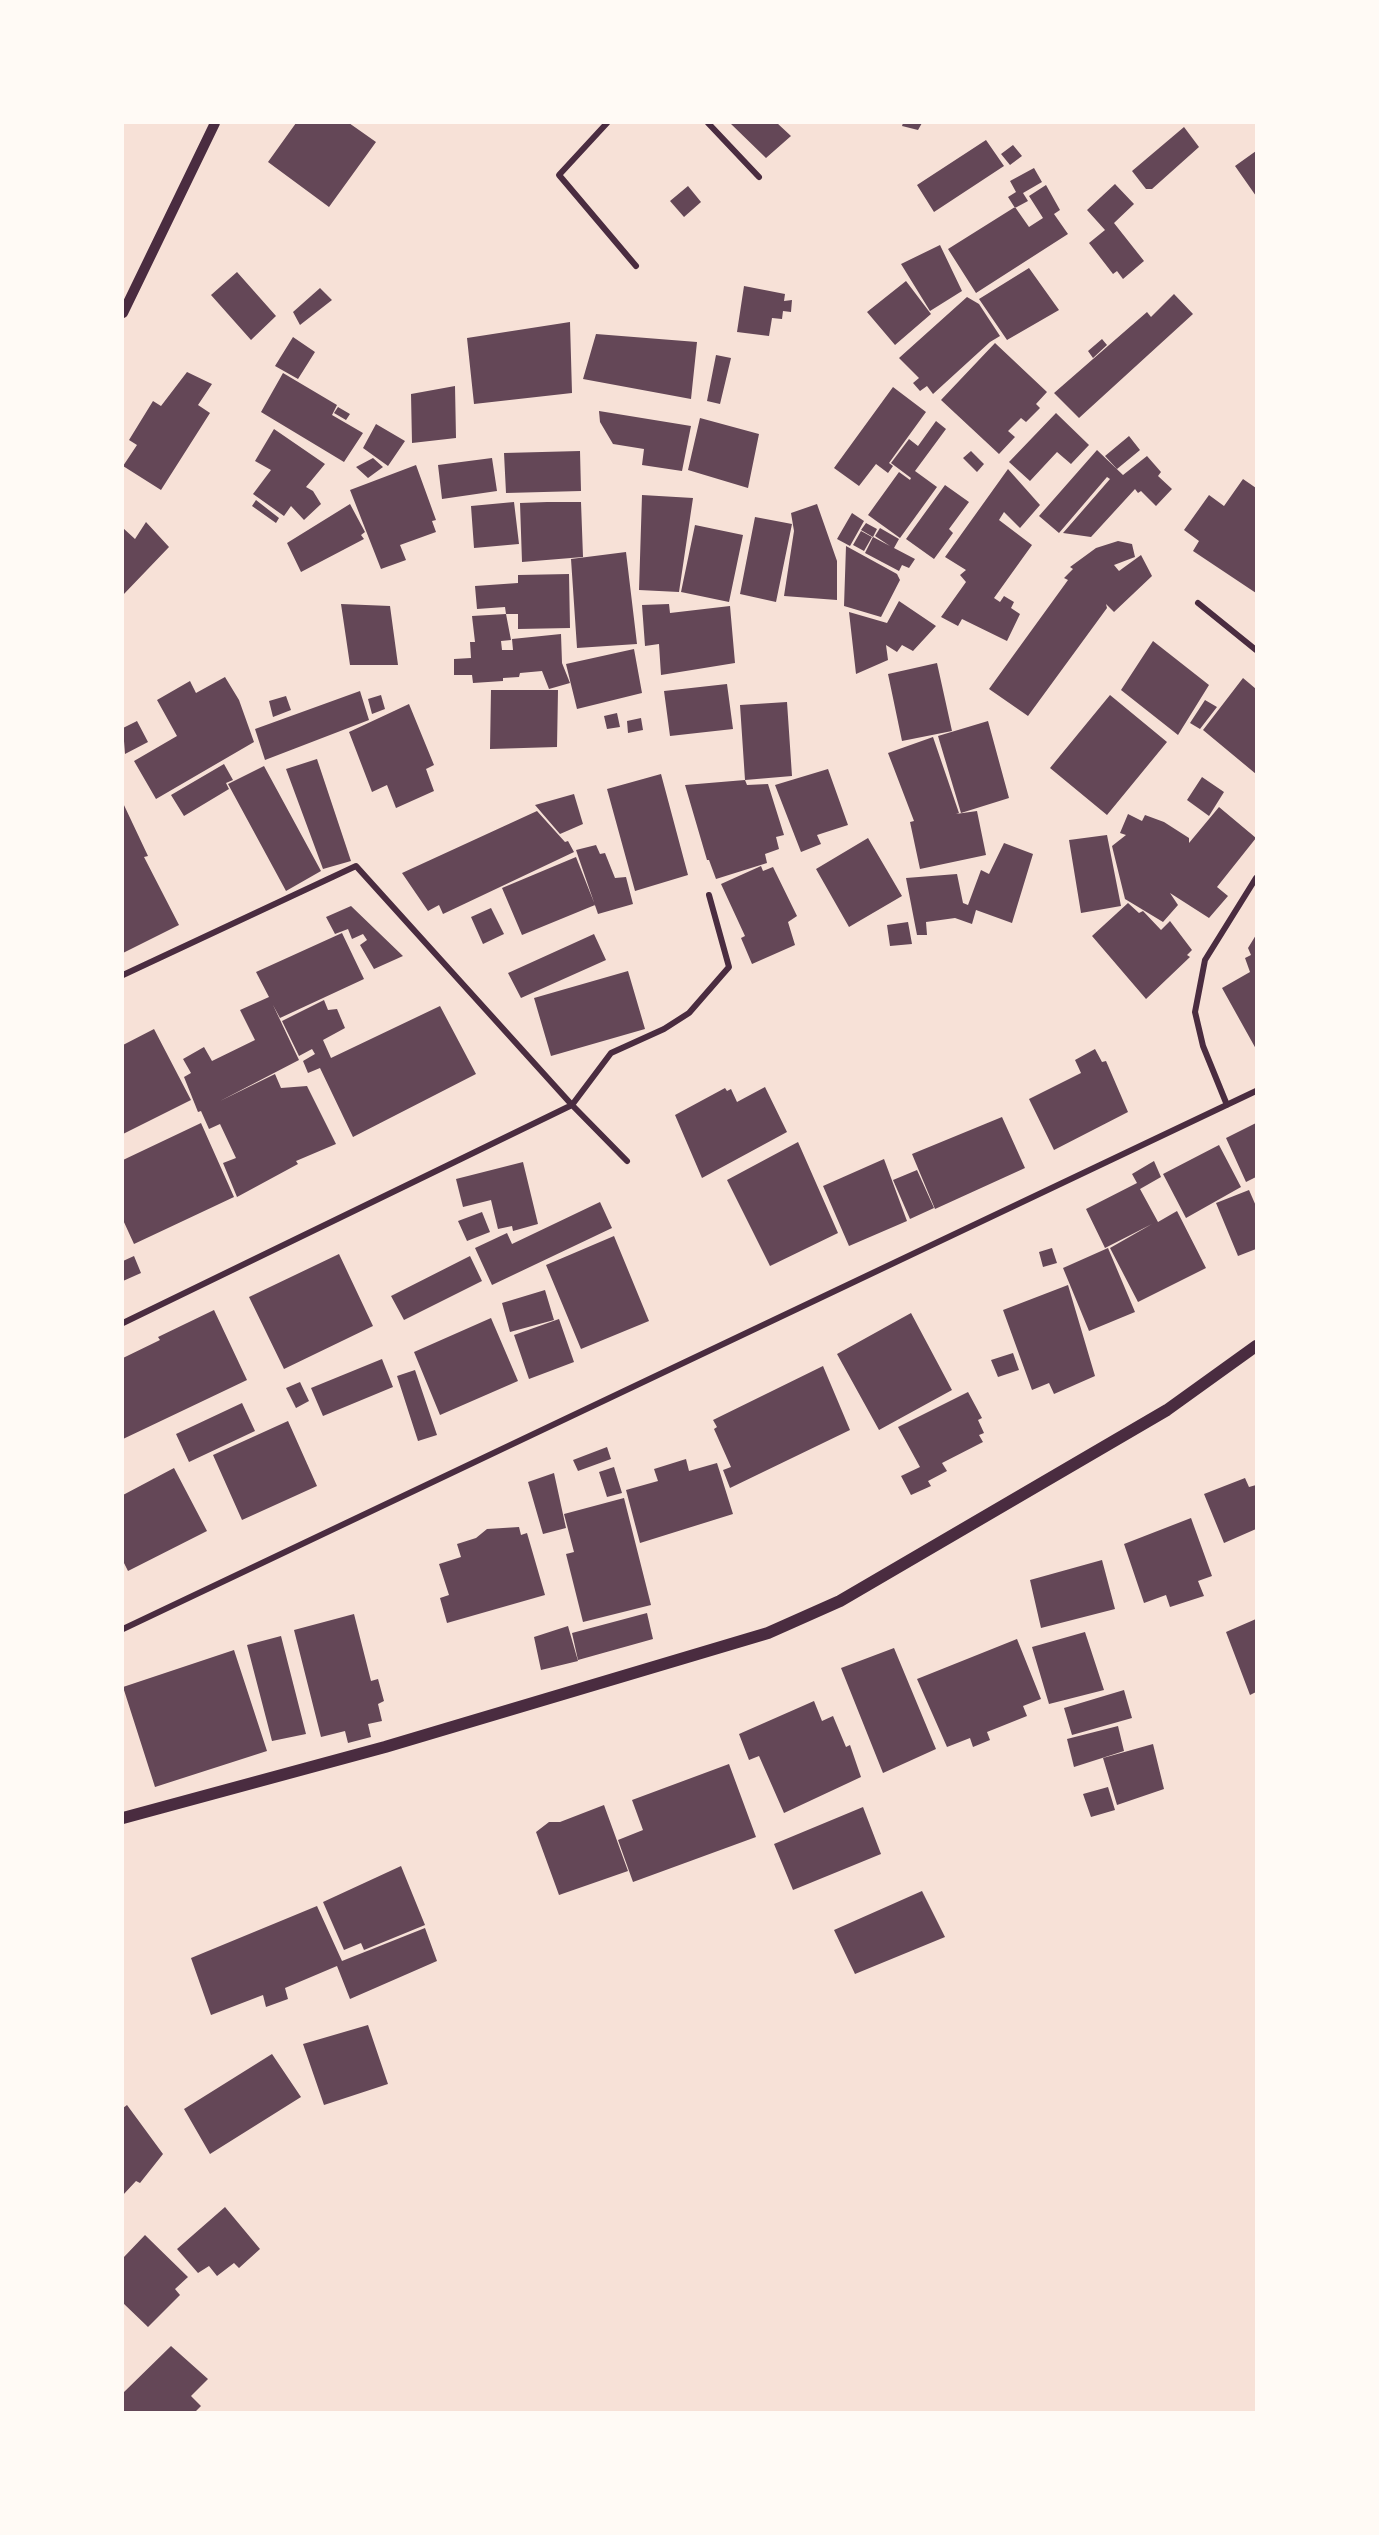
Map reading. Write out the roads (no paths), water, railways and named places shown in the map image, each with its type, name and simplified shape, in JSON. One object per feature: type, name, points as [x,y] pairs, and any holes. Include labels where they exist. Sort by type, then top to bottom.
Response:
[{"type":"main road","points":[[123,1818],[385,1747],[768,1633],[840,1601],[1038,1486],[1167,1410],[1256,1346]]},
{"type":"street","points":[[123,313],[215,123]]},
{"type":"street","points":[[607,123],[559,175],[636,266]]},
{"type":"street","points":[[708,123],[759,177]]},
{"type":"street","points":[[1198,603],[1256,650]]},
{"type":"street","points":[[123,975],[356,866],[573,1105],[627,1161]]},
{"type":"street","points":[[1227,1105],[1203,1046],[1195,1012],[1205,960],[1256,878]]},
{"type":"street","points":[[123,1323],[573,1105],[611,1053],[664,1029],[690,1013],[729,967],[709,895]]},
{"type":"street","points":[[123,1629],[1256,1091]]}]
